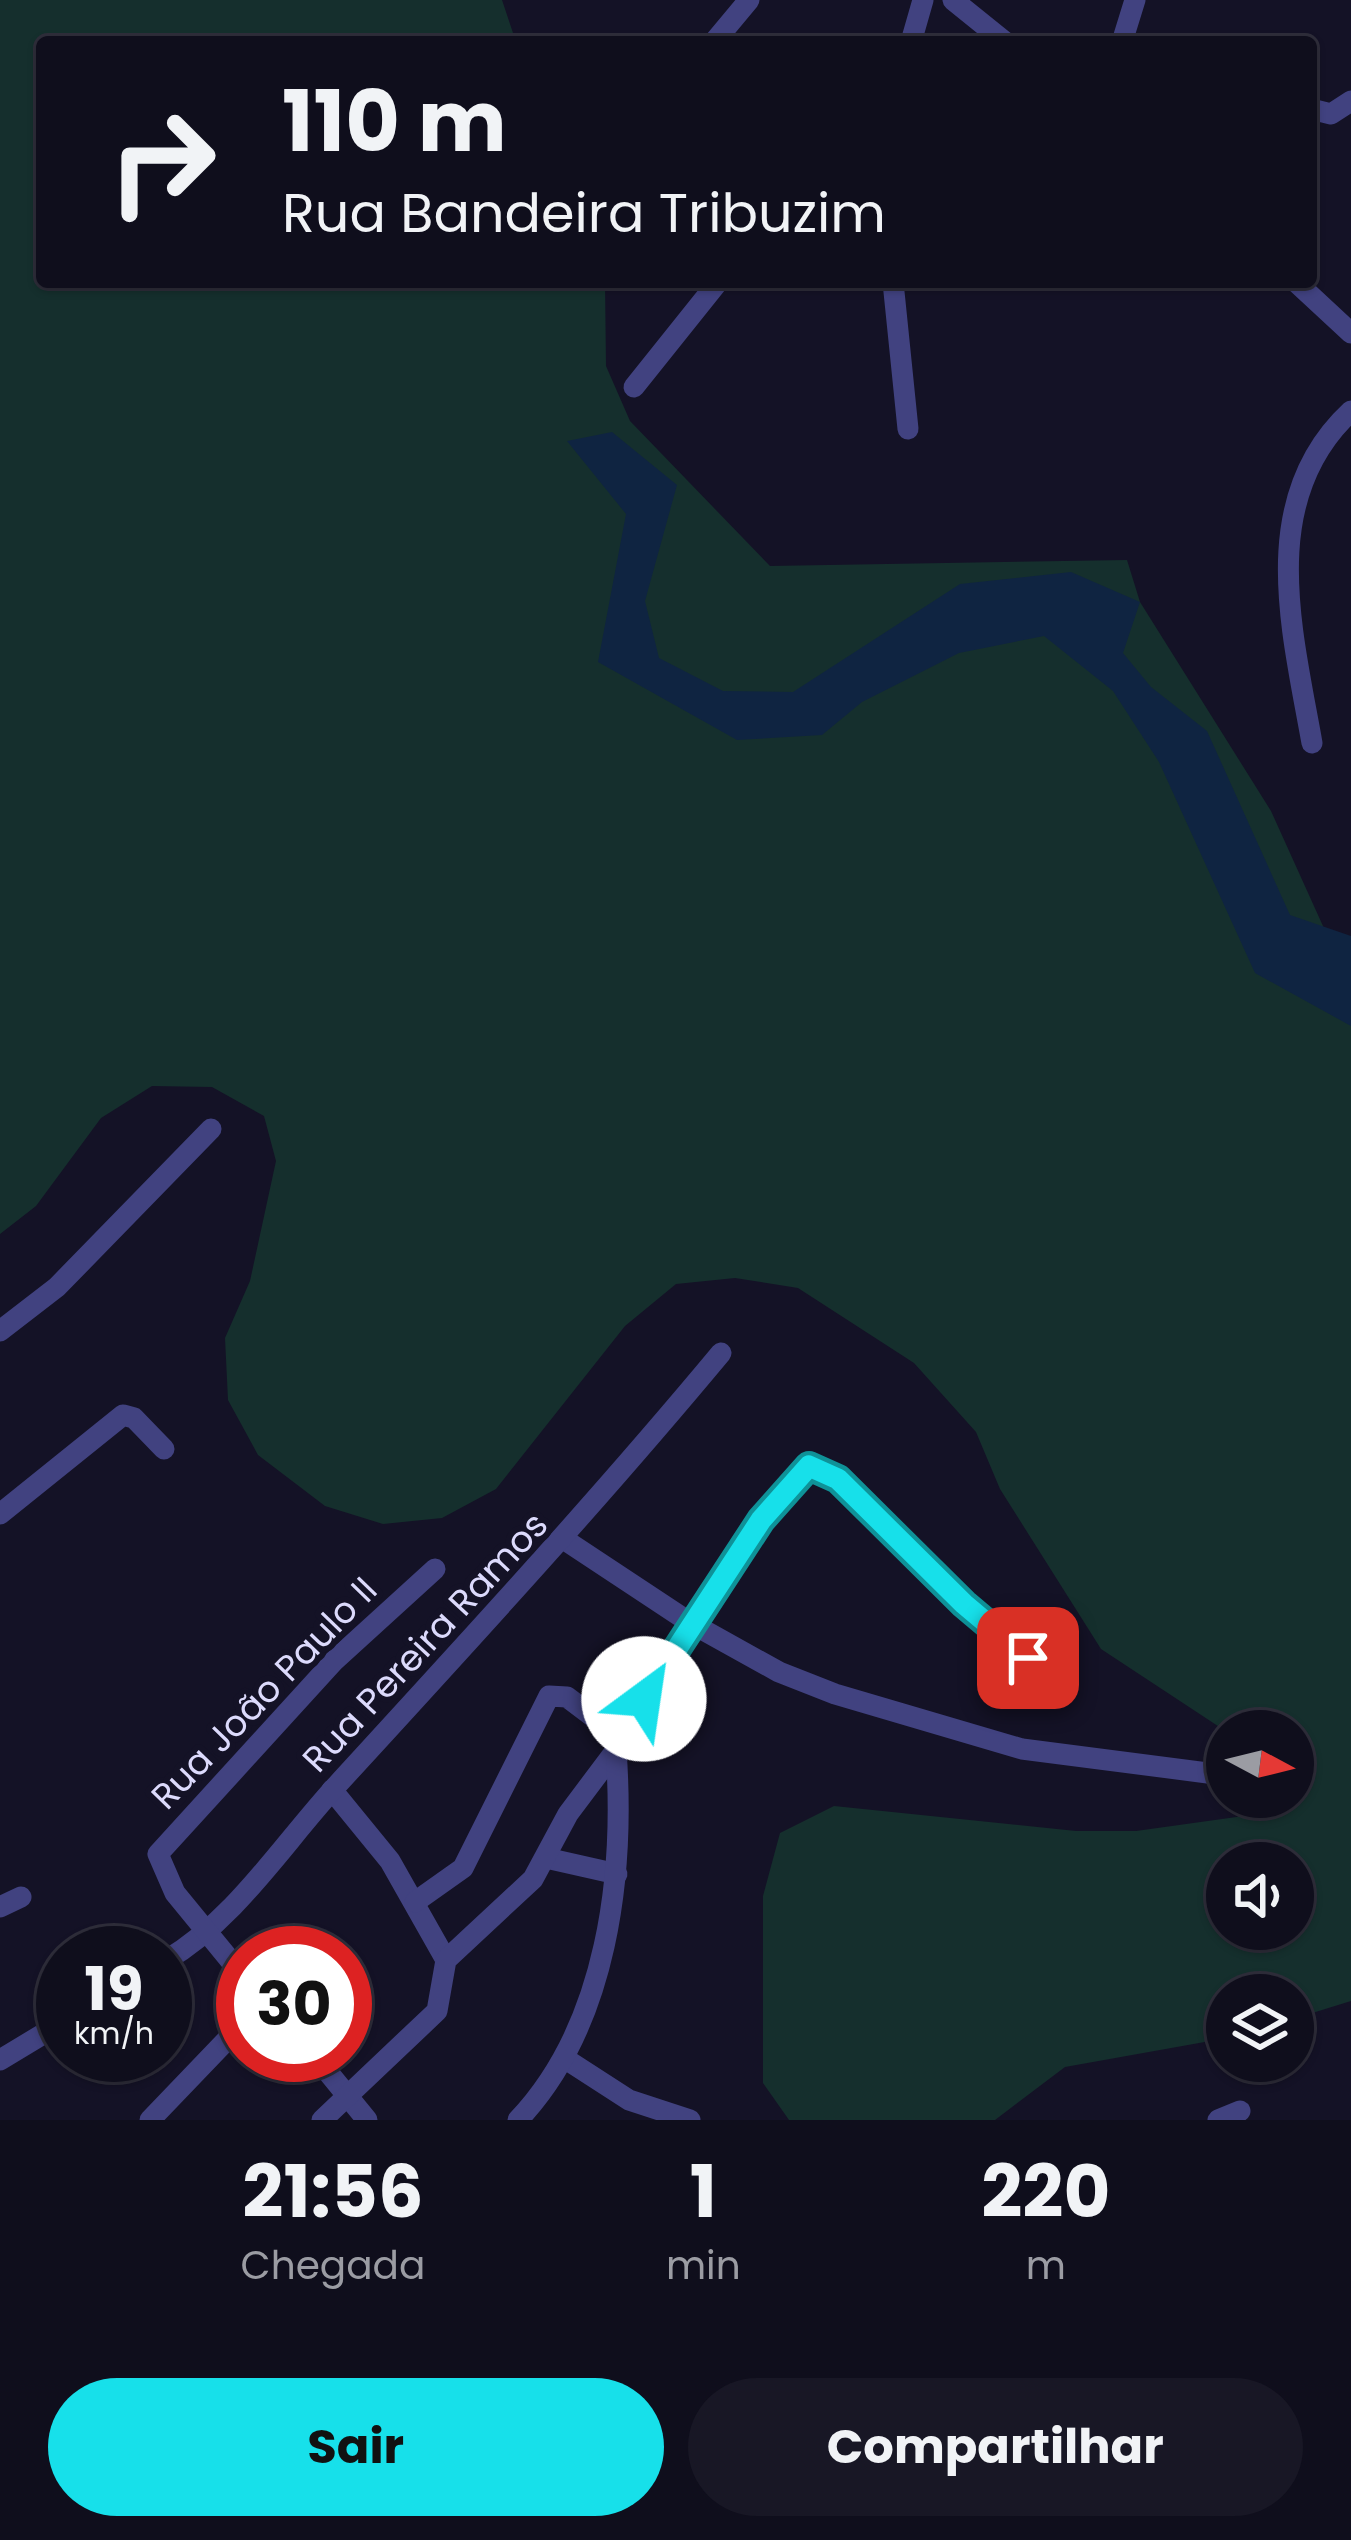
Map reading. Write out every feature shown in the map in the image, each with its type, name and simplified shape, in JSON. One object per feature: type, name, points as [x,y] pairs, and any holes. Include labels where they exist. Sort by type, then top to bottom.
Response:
[{"type":"street","points":[[719,36],[748,0]]},
{"type":"street","points":[[913,36],[923,0]]},
{"type":"street","points":[[953,0],[998,36]]},
{"type":"street","points":[[1124,36],[1135,0]]},
{"type":"street","points":[[1317,110],[1331,114],[1351,101]]},
{"type":"street","points":[[634,387],[713,288]]},
{"type":"street","points":[[894,288],[908,429]]},
{"type":"street","points":[[1302,288],[1351,333]]},
{"type":"street","points":[[1312,743],[1298,665],[1289,518],[1310,460],[1351,411]]},
{"type":"street","points":[[0,1331],[57,1287],[212,1129]]},
{"type":"street","name":"Rua Pereira Ramos","points":[[192,1945],[207,1936],[332,1790],[565,1540],[721,1354]]},
{"type":"street","points":[[0,1514],[123,1415],[134,1418],[164,1449]]},
{"type":"street","points":[[322,2120],[436,2011],[446,1960],[533,1880],[568,1814],[618,1743],[689,1622],[804,1468],[815,1466],[838,1479],[964,1604],[1028,1658]]},
{"type":"street","points":[[565,1540],[689,1622],[816,1687],[1022,1749],[1206,1773]]},
{"type":"street","name":"Rua João Paulo II","points":[[207,1936],[161,1870],[162,1846],[334,1661],[435,1569]]},
{"type":"street","points":[[415,1902],[463,1868],[549,1696],[564,1695],[618,1743],[617,1874],[602,1952],[564,2058],[518,2120]]},
{"type":"street","points":[[332,1790],[390,1861],[446,1960]]},
{"type":"street","points":[[546,1858],[617,1874]]},
{"type":"street","points":[[0,1907],[21,1897]]},
{"type":"street","points":[[207,1936],[216,1946]]},
{"type":"street","points":[[0,2060],[36,2038]]},
{"type":"street","points":[[150,2120],[216,2051]]},
{"type":"street","points":[[564,2058],[629,2100],[690,2120]]},
{"type":"street","points":[[338,2082],[367,2120]]},
{"type":"street","points":[[1218,2120],[1240,2111]]},
{"type":"green space","points":[[0,0],[502,0],[514,36],[36,36],[36,288],[605,288],[606,366],[630,421],[770,566],[1127,560],[1140,602],[1271,811],[1351,988],[1351,2001],[1314,2012],[1314,1974],[1206,1974],[1206,2042],[1065,2067],[995,2120],[789,2120],[763,2083],[763,1896],[780,1833],[834,1806],[1076,1831],[1136,1831],[1229,1818],[1314,1818],[1314,1710],[1206,1710],[1206,1718],[1101,1649],[1000,1489],[976,1432],[914,1363],[798,1288],[735,1278],[676,1284],[625,1326],[496,1489],[442,1518],[383,1524],[325,1506],[258,1455],[228,1400],[225,1338],[250,1281],[276,1161],[264,1116],[212,1087],[152,1086],[101,1118],[36,1206],[0,1234]]},
{"type":"water","points":[[612,432],[677,485],[645,601],[659,658],[723,691],[793,692],[960,584],[1071,572],[1140,602],[1123,653],[1151,687],[1207,731],[1290,915],[1351,936],[1351,1026],[1255,973],[1159,762],[1113,691],[1044,636],[959,653],[862,702],[822,735],[737,740],[598,662],[626,514],[567,441]]},
{"type":"route","points":[[644,1699],[689,1622],[761,1520],[809,1466],[838,1479],[964,1604],[1028,1658]]}]
